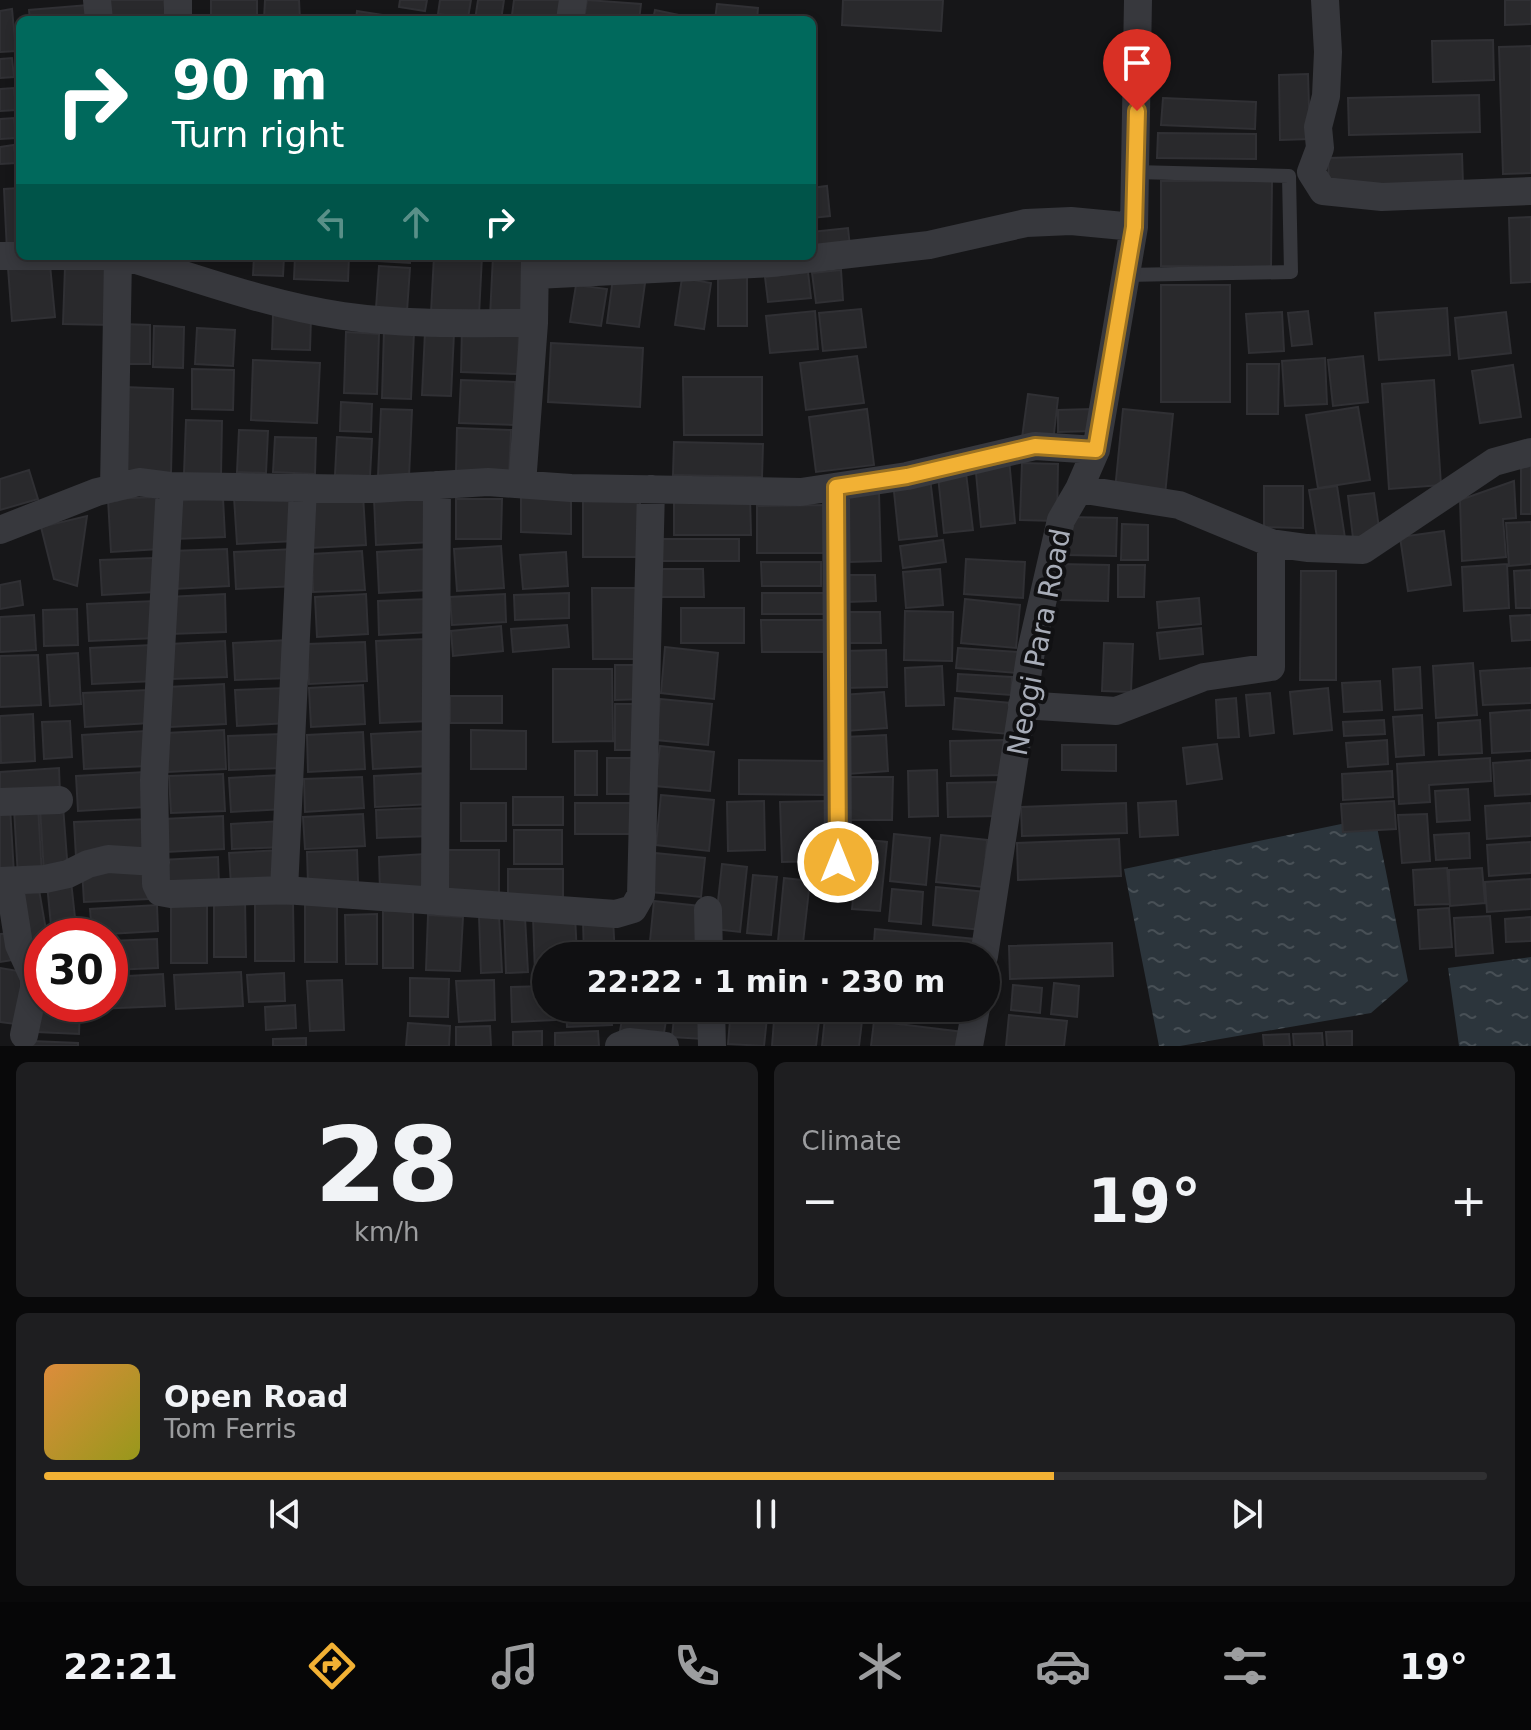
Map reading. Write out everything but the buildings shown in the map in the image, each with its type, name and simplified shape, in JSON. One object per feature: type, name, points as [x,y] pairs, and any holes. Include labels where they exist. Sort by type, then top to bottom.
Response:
[{"type":"street","name":"Neogi Para Road","points":[[986,942],[1031,651],[1061,520],[1096,450],[1134,227],[1138,0]]},
{"type":"street","points":[[1325,0],[1328,52],[1326,96],[1318,127],[1320,148],[1311,172],[1323,191],[1382,197],[1531,191]]},
{"type":"street","points":[[816,258],[929,245],[1026,223],[1071,221],[1134,227]]},
{"type":"street","points":[[114,488],[119,260]]},
{"type":"street","points":[[133,260],[264,298],[340,315],[396,322],[534,323]]},
{"type":"street","points":[[522,484],[534,323],[535,265],[771,263],[797,260]]},
{"type":"street","points":[[0,530],[97,492],[139,482],[170,486],[374,489],[488,482],[571,488],[801,492],[907,476],[1035,446],[1096,450]]},
{"type":"street","points":[[1079,489],[1179,505],[1271,543],[1363,550],[1494,462],[1531,452]]},
{"type":"street","points":[[435,899],[437,485]]},
{"type":"street","points":[[170,486],[154,780],[156,884],[160,892],[284,890],[616,914],[626,913],[638,904],[641,895],[651,489]]},
{"type":"street","points":[[836,487],[838,862]]},
{"type":"street","points":[[284,890],[303,488]]},
{"type":"street","points":[[1022,705],[1116,711],[1204,677],[1271,667],[1271,543]]},
{"type":"street","points":[[0,802],[59,800]]},
{"type":"street","points":[[17,1037],[34,978],[19,945],[4,881],[45,879],[108,859],[156,862]]},
{"type":"street","points":[[708,910],[709,942]]},
{"type":"street","points":[[711,1022],[712,1046]]},
{"type":"street","points":[[969,1046],[973,1022]]},
{"type":"street","points":[[619,1046],[629,1042],[664,1046]]},
{"type":"lane","points":[[1125,275],[1291,272],[1289,176],[1135,172]]},
{"type":"water","points":[[1375,817],[1408,981],[1371,1013],[1180,1046],[1159,1046],[1124,869]]},
{"type":"water","points":[[1531,957],[1531,1046],[1459,1046],[1448,968]]},
{"type":"route","points":[[838,862],[836,487],[907,476],[1035,446],[1096,450],[1134,227],[1137,111]]}]
